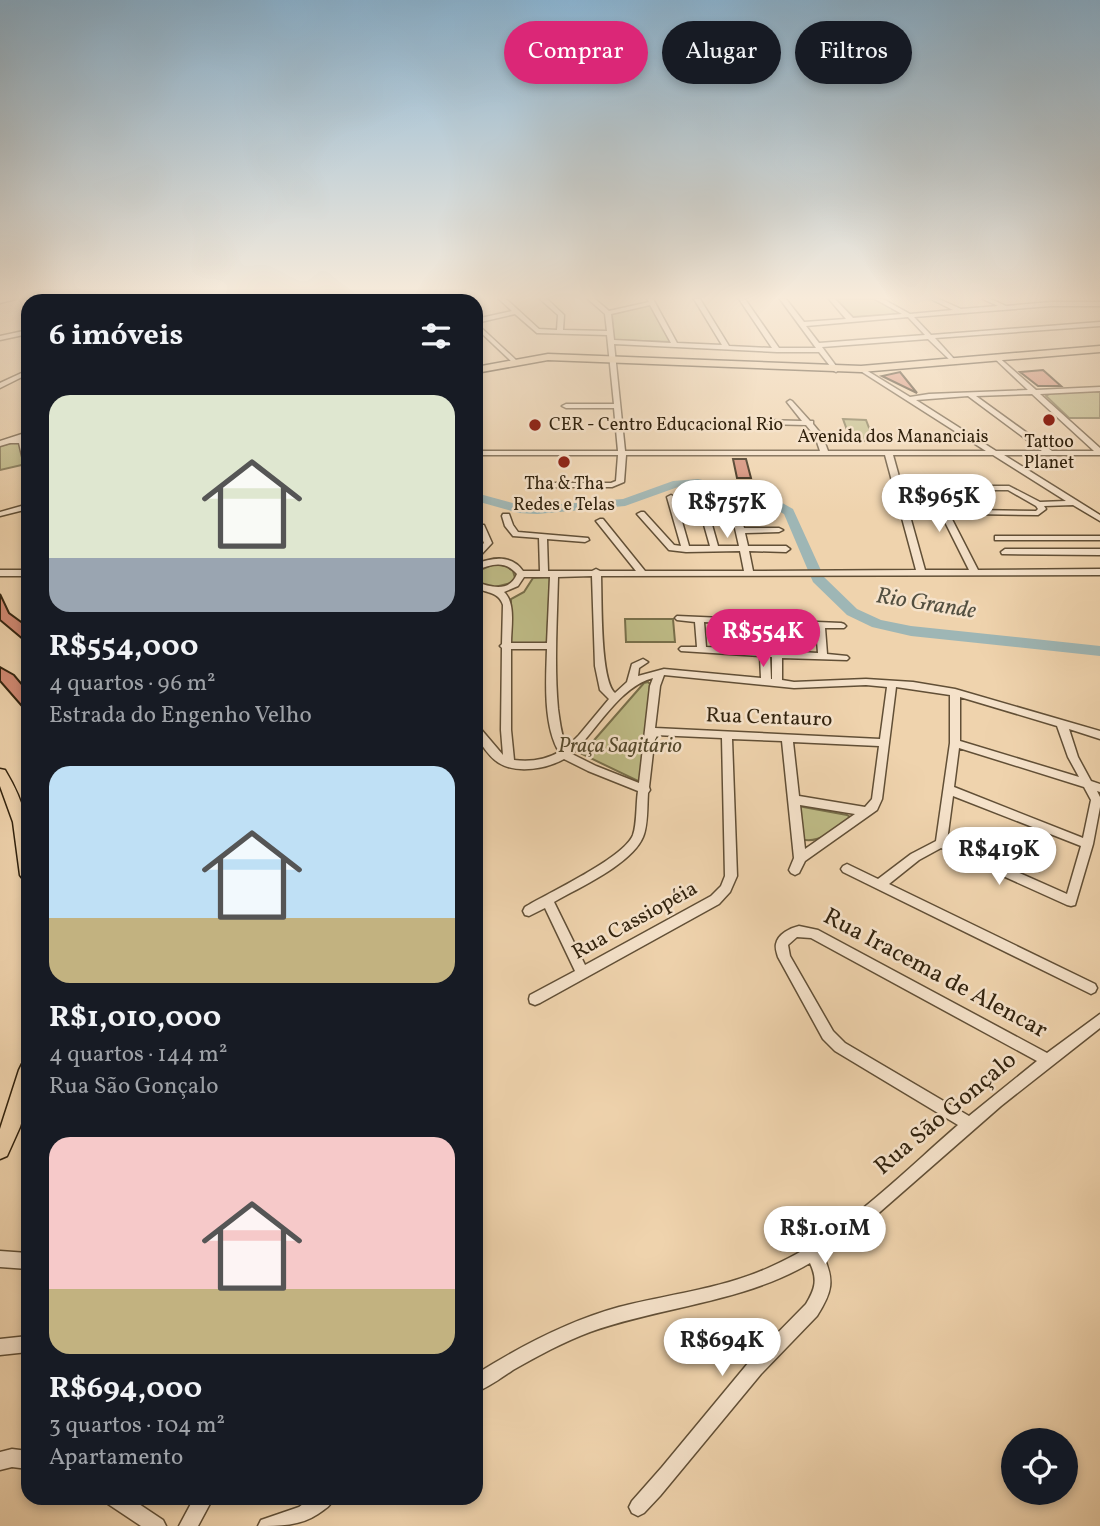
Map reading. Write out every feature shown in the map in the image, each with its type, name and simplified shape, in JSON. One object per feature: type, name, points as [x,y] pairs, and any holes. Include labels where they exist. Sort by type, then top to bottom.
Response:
[{"type":"main road","points":[[875,377],[878,370]]},
{"type":"main road","points":[[0,774],[14,794],[21,816]]},
{"type":"main road","points":[[0,1149],[11,1127],[21,1093]]},
{"type":"street","points":[[543,485],[618,484],[622,454],[612,370]]},
{"type":"street","points":[[863,370],[1100,519]]},
{"type":"street","points":[[1011,370],[1100,453]]},
{"type":"street","points":[[0,378],[21,374]]},
{"type":"street","points":[[0,386],[21,376]]},
{"type":"street","points":[[911,399],[1034,390],[1100,389]]},
{"type":"street","points":[[969,394],[1050,453]]},
{"type":"street","points":[[790,402],[810,422],[825,453]]},
{"type":"street","points":[[566,406],[615,406]]},
{"type":"street","points":[[762,422],[810,422]]},
{"type":"street","points":[[11,441],[21,436]]},
{"type":"street","points":[[0,444],[21,441]]},
{"type":"street","points":[[971,453],[976,441]]},
{"type":"street","points":[[888,452],[922,572]]},
{"type":"street","name":"Avenida dos Mananciais","points":[[483,453],[1100,453]]},
{"type":"street","points":[[1016,466],[1016,458],[1026,453]]},
{"type":"street","points":[[974,571],[937,490],[1009,488],[1039,504],[1075,503]]},
{"type":"street","points":[[671,497],[681,549]]},
{"type":"street","points":[[701,500],[715,549]]},
{"type":"street","points":[[734,503],[749,572]]},
{"type":"street","points":[[974,512],[1038,513],[1041,509],[1039,504]]},
{"type":"street","points":[[0,514],[21,509]]},
{"type":"street","points":[[641,514],[666,544],[681,549],[786,549]]},
{"type":"street","points":[[736,514],[771,514]]},
{"type":"street","points":[[506,516],[509,526],[516,534],[584,540]]},
{"type":"street","points":[[600,522],[641,572]]},
{"type":"street","points":[[740,531],[779,530]]},
{"type":"street","points":[[483,532],[488,543],[483,552]]},
{"type":"street","points":[[542,538],[549,573],[555,737],[566,755],[645,790]]},
{"type":"street","points":[[998,538],[1100,538]]},
{"type":"street","points":[[1048,538],[1056,552]]},
{"type":"street","points":[[1005,552],[1100,552]]},
{"type":"street","points":[[483,560],[506,562],[521,574]]},
{"type":"street","points":[[506,730],[485,740],[503,761],[531,766],[547,764],[566,755],[578,744],[604,710],[609,694],[600,666],[596,572]]},
{"type":"street","points":[[521,574],[1100,572]]},
{"type":"street","points":[[0,573],[21,573]]},
{"type":"street","points":[[483,588],[497,591],[515,585],[521,574]]},
{"type":"street","points":[[497,591],[507,602],[506,730],[509,763]]},
{"type":"street","points":[[680,618],[841,626]]},
{"type":"street","points":[[699,619],[702,650]]},
{"type":"street","points":[[820,626],[823,657]]},
{"type":"street","points":[[505,646],[552,646]]},
{"type":"street","points":[[684,649],[844,657]]},
{"type":"street","points":[[765,654],[772,683]]},
{"type":"street","points":[[772,683],[777,654]]},
{"type":"street","points":[[632,682],[635,666],[643,662]]},
{"type":"street","points":[[609,694],[647,674],[660,672],[772,683],[892,683],[955,692],[1100,736]]},
{"type":"street","points":[[528,911],[634,846],[645,790],[655,686],[660,672]]},
{"type":"street","points":[[647,674],[655,686]]},
{"type":"street","points":[[800,858],[873,807],[881,788],[892,683]]},
{"type":"street","points":[[941,843],[955,743],[955,692]]},
{"type":"street","points":[[941,843],[1071,901],[1096,800],[1085,783],[1062,725]]},
{"type":"street","name":"Rua Centauro","points":[[651,731],[727,736],[760,734],[885,743]]},
{"type":"street","name":"Rua Cassiopéia","points":[[536,999],[715,900],[729,884],[727,736]]},
{"type":"street","points":[[788,737],[800,858],[795,870]]},
{"type":"street","points":[[955,743],[1100,788]]},
{"type":"street","points":[[950,790],[1087,844]]},
{"type":"street","points":[[795,800],[865,811]]},
{"type":"street","points":[[880,884],[941,843]]},
{"type":"street","points":[[847,869],[1091,988]]},
{"type":"street","points":[[547,900],[582,972]]},
{"type":"street","name":"Rua Iracema de Alencar","points":[[969,1124],[840,1048],[828,1035],[784,957],[782,944],[794,930],[814,934],[1048,1060]]},
{"type":"street","name":"Rua São Gonçalo","points":[[483,1380],[536,1347],[594,1322],[721,1293],[764,1279],[813,1252],[842,1235],[969,1124],[1100,1020]]},
{"type":"street","points":[[638,1507],[670,1473],[756,1367],[809,1313],[822,1290],[825,1278],[813,1252]]},
{"type":"street","points":[[0,1259],[21,1260]]},
{"type":"street","points":[[0,1347],[21,1346]]},
{"type":"street","points":[[0,1461],[21,1459]]},
{"type":"street","points":[[124,1505],[157,1526]]},
{"type":"street","points":[[188,1526],[200,1505]]},
{"type":"street","points":[[267,1526],[304,1514],[316,1505]]},
{"type":"green space","points":[[1100,392],[1100,418],[1069,418],[1046,396],[1051,393]]},
{"type":"green space","points":[[843,419],[866,420],[874,441],[851,441]]},
{"type":"green space","points":[[19,441],[21,465],[0,470],[0,446]]},
{"type":"green space","points":[[494,564],[506,566],[513,571],[515,578],[511,583],[491,588],[483,585],[483,569]]},
{"type":"green space","points":[[548,577],[547,642],[511,643],[511,599],[524,592],[533,578]]},
{"type":"green space","points":[[625,619],[673,619],[675,642],[626,642]]},
{"type":"green space","name":"Praça Sagitário","points":[[644,683],[650,684],[642,780],[638,781],[582,754]]},
{"type":"green space","points":[[798,806],[850,817],[821,838],[801,839]]},
{"type":"building","points":[[1043,370],[1061,386],[1038,386],[1020,372]]},
{"type":"building","points":[[900,372],[917,393],[882,376]]},
{"type":"building","points":[[733,459],[746,459],[751,478],[737,478]]},
{"type":"building","points":[[0,594],[9,613],[21,622],[21,638],[0,620]]},
{"type":"building","points":[[0,667],[14,675],[21,683],[21,705],[0,681]]},
{"type":"waterway","name":"Rio Grande","points":[[483,499],[519,509],[537,510],[625,502],[677,483],[698,483],[766,499],[789,512],[818,579],[852,612],[877,624],[911,631],[1100,651]]},
{"type":"place","name":"Tattoo Planet","points":[[1049,420]]},
{"type":"place","name":"CER - Centro Educacional Rio","points":[[535,425]]},
{"type":"place","name":"Tha & Tha Redes e Telas","points":[[564,462]]}]
